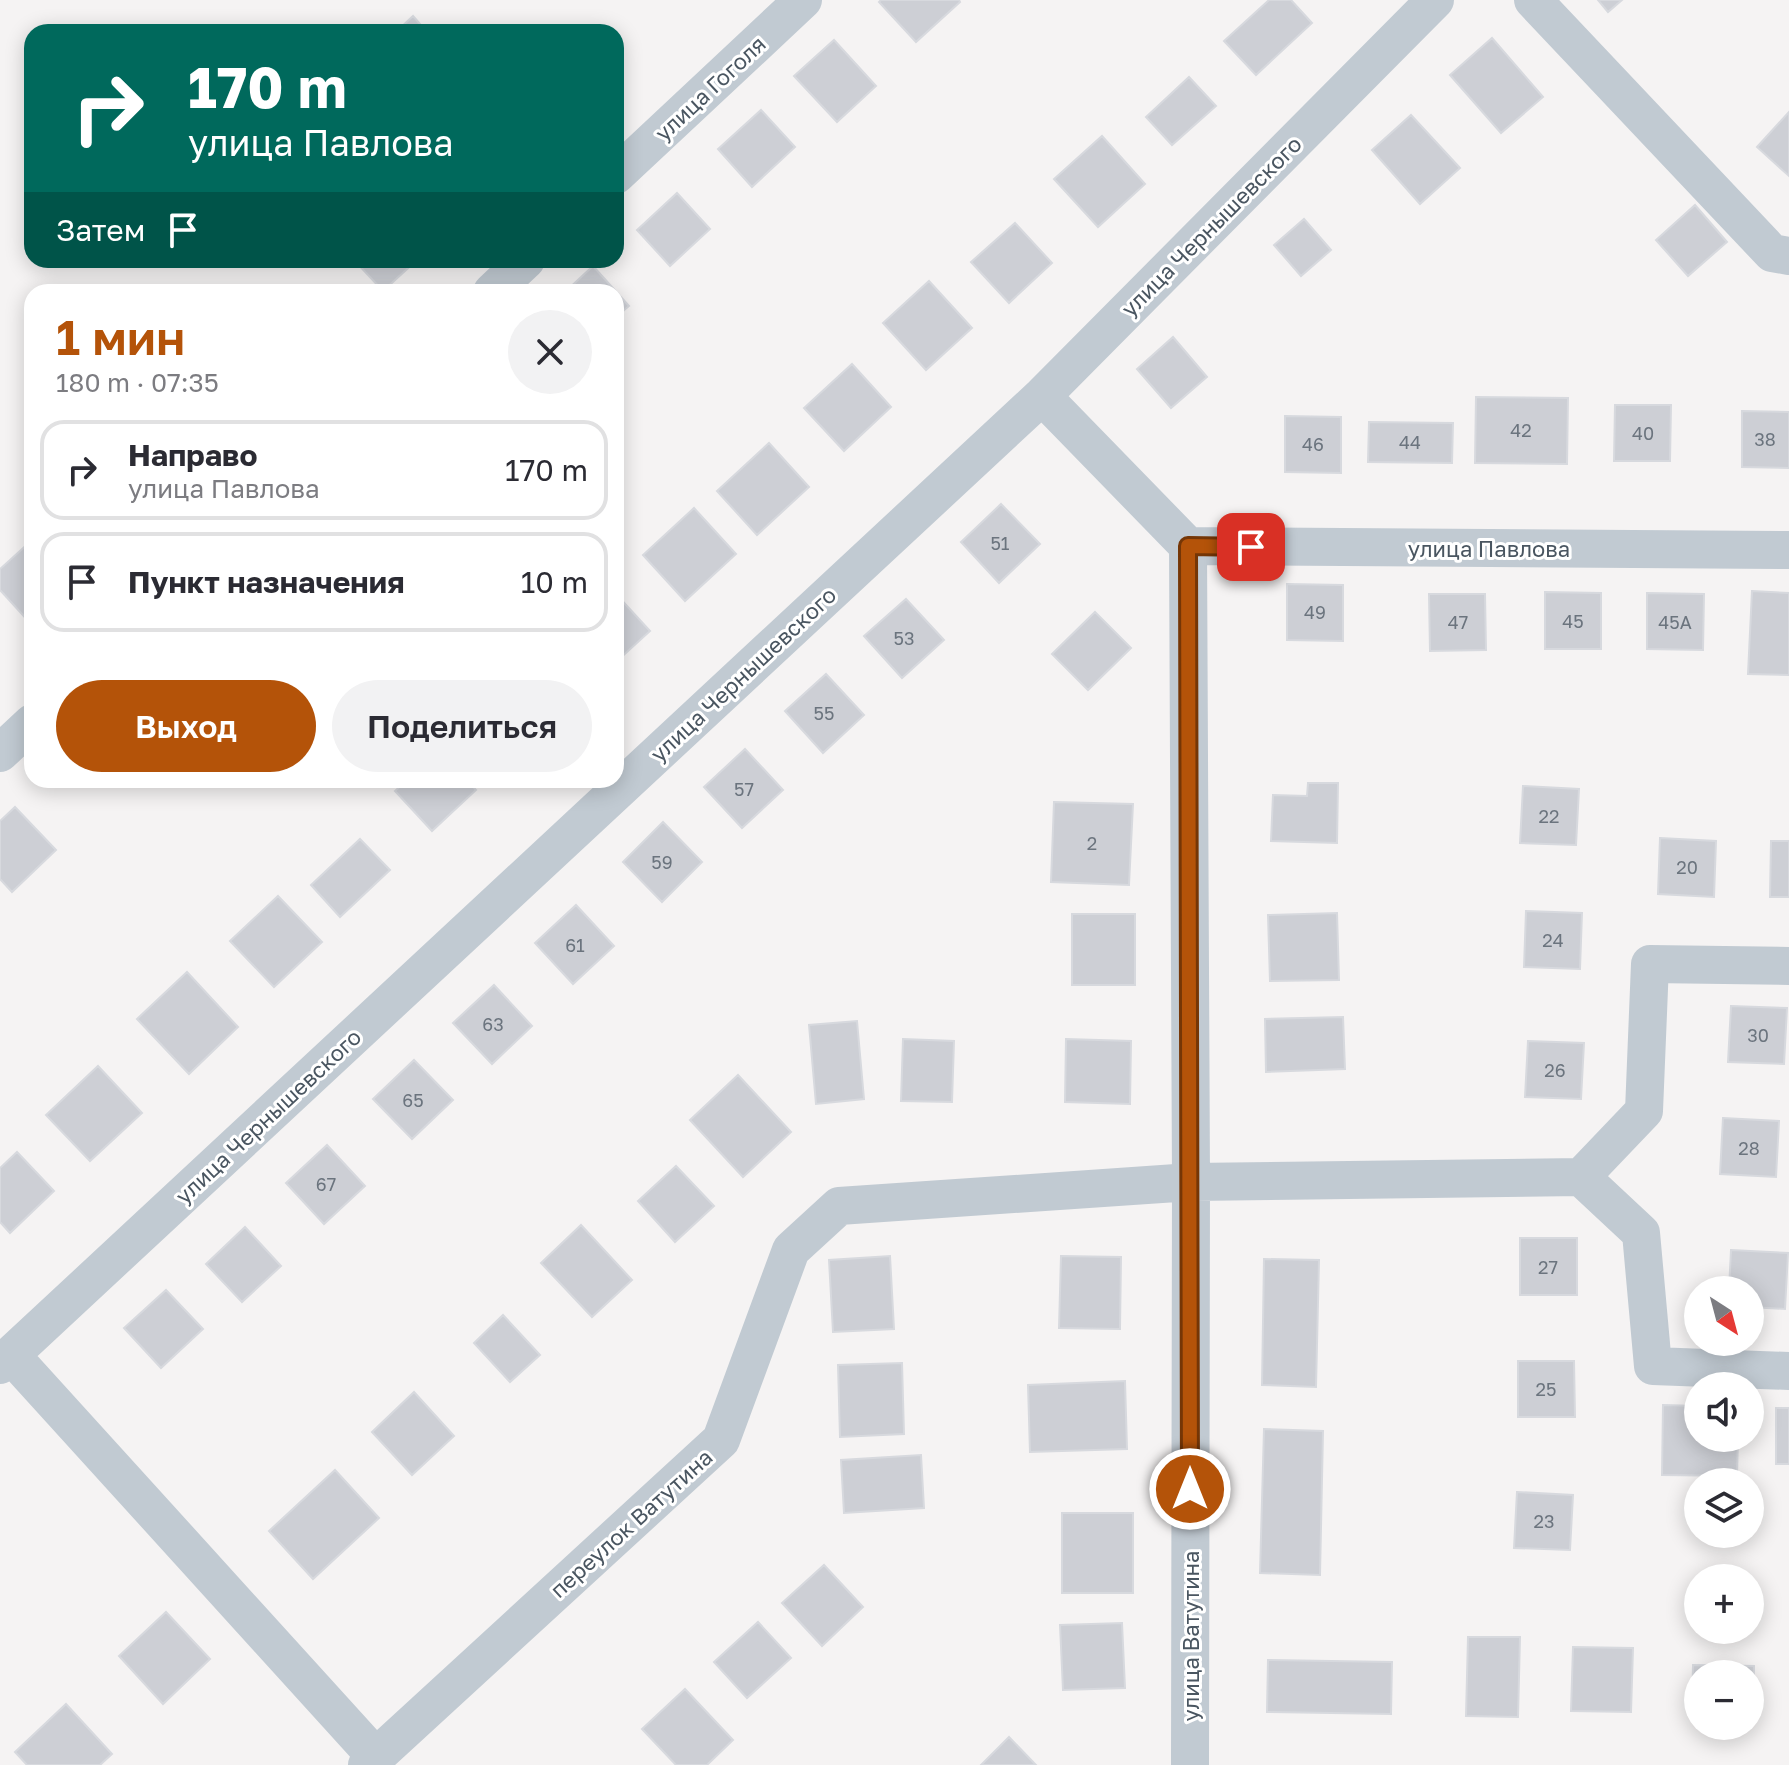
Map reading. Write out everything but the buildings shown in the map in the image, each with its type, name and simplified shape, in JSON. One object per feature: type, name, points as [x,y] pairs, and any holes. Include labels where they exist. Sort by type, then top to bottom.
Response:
[{"type":"street","name":"улица Гоголя","points":[[624,168],[803,0]]},
{"type":"street","name":"улица Чернышевского","points":[[624,785],[1042,396],[1435,0]]},
{"type":"street","points":[[1533,0],[1772,253],[1789,256]]},
{"type":"street","points":[[500,284],[518,268]]},
{"type":"street","points":[[1042,396],[1188,546]]},
{"type":"street","name":"улица Павлова","points":[[1188,546],[1789,550]]},
{"type":"street","name":"улица Ватутина","points":[[1188,546],[1190,1765]]},
{"type":"street","points":[[0,753],[24,730]]},
{"type":"street","name":"улица Чернышевского","points":[[6,1360],[621,788]]},
{"type":"street","points":[[1789,966],[1650,964],[1644,1111],[1581,1177],[1641,1233],[1653,1366],[1789,1371]]},
{"type":"street","name":"переулок Ватутина","points":[[371,1761],[721,1440],[791,1250],[839,1206],[1191,1182],[1581,1177]]},
{"type":"street","points":[[6,1360],[371,1761]]},
{"type":"route","points":[[1190,1489],[1188,546],[1251,547]]}]
